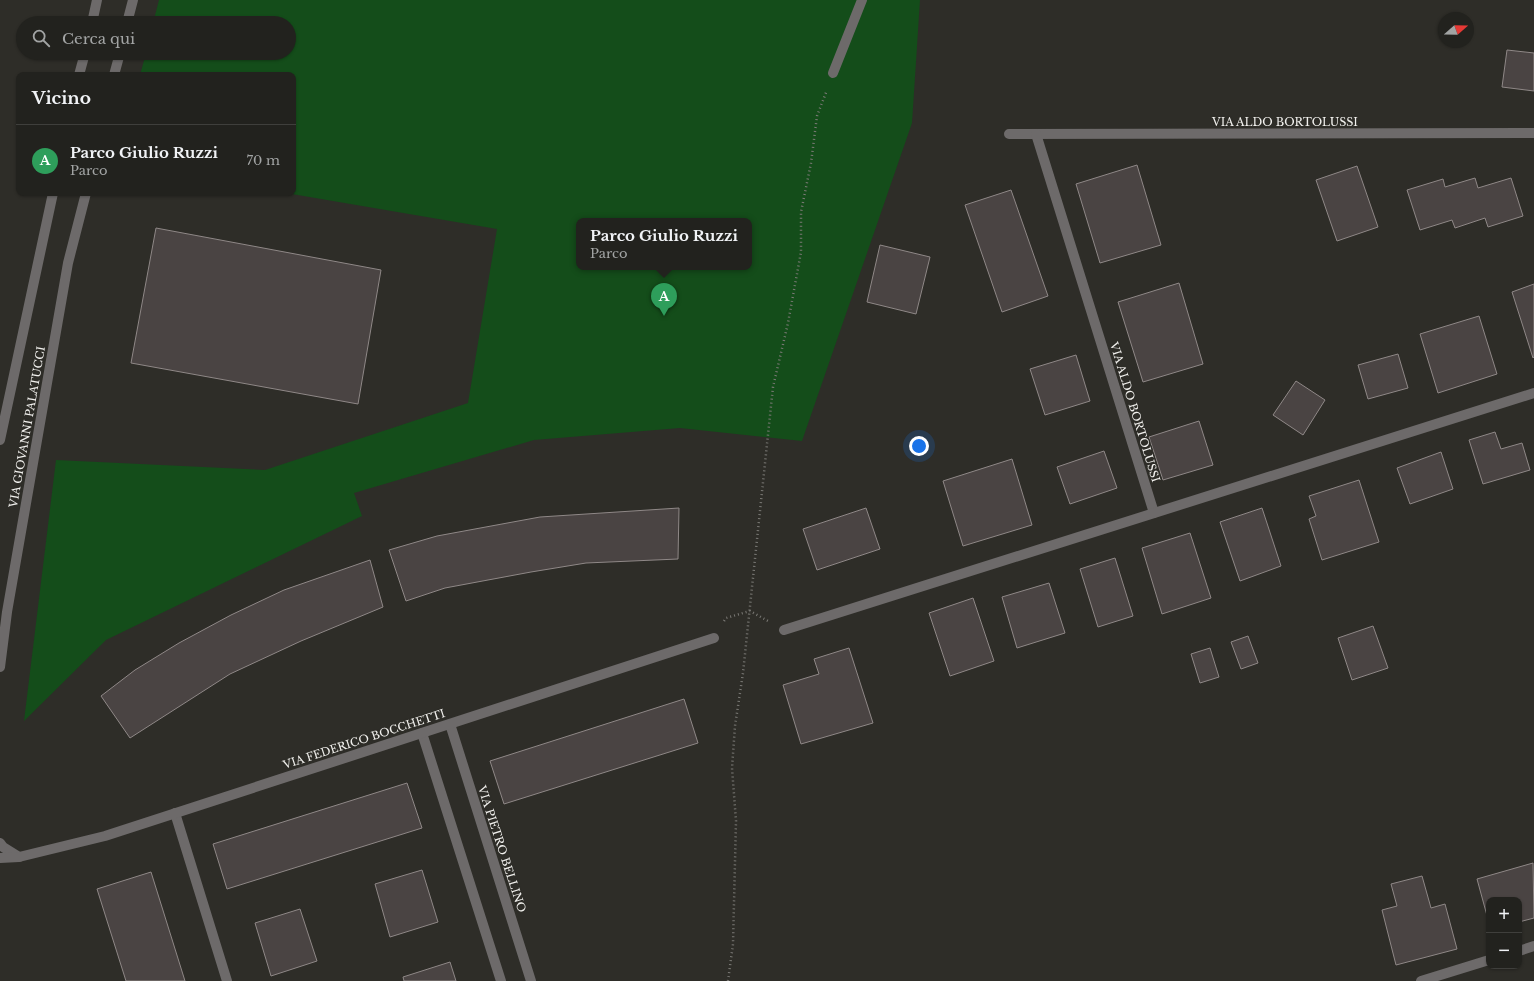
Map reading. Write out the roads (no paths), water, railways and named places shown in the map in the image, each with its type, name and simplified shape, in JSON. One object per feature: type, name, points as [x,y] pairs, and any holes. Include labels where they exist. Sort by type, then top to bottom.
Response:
[{"type":"street","points":[[94,16],[97,0]]},
{"type":"street","points":[[129,16],[133,0]]},
{"type":"street","points":[[834,73],[862,0]]},
{"type":"street","points":[[80,72],[82,60]]},
{"type":"street","points":[[115,72],[118,60]]},
{"type":"street","name":"VIA ALDO BORTOLUSSI","points":[[1009,134],[1534,133]]},
{"type":"street","name":"VIA ALDO BORTOLUSSI","points":[[1036,134],[1154,513]]},
{"type":"street","name":"VIA GIOVANNI PALATUCCI","points":[[0,440],[52,196]]},
{"type":"street","name":"VIA GIOVANNI PALATUCCI","points":[[0,667],[8,605],[67,270],[85,196]]},
{"type":"street","points":[[784,630],[1534,393]]},
{"type":"street","name":"VIA FEDERICO BOCCHETTI","points":[[19,857],[105,836],[714,638]]},
{"type":"street","name":"VIA PIETRO BELLINO","points":[[450,724],[531,981]]},
{"type":"street","points":[[422,733],[501,981]]},
{"type":"street","points":[[174,813],[228,981]]},
{"type":"street","points":[[0,843],[3,847],[19,857]]},
{"type":"street","points":[[0,858],[19,857]]},
{"type":"street","points":[[1522,950],[1534,946]]},
{"type":"street","points":[[1421,981],[1486,961]]},
{"type":"place","name":"Parco Giulio Ruzzi","points":[[664,316]]}]
